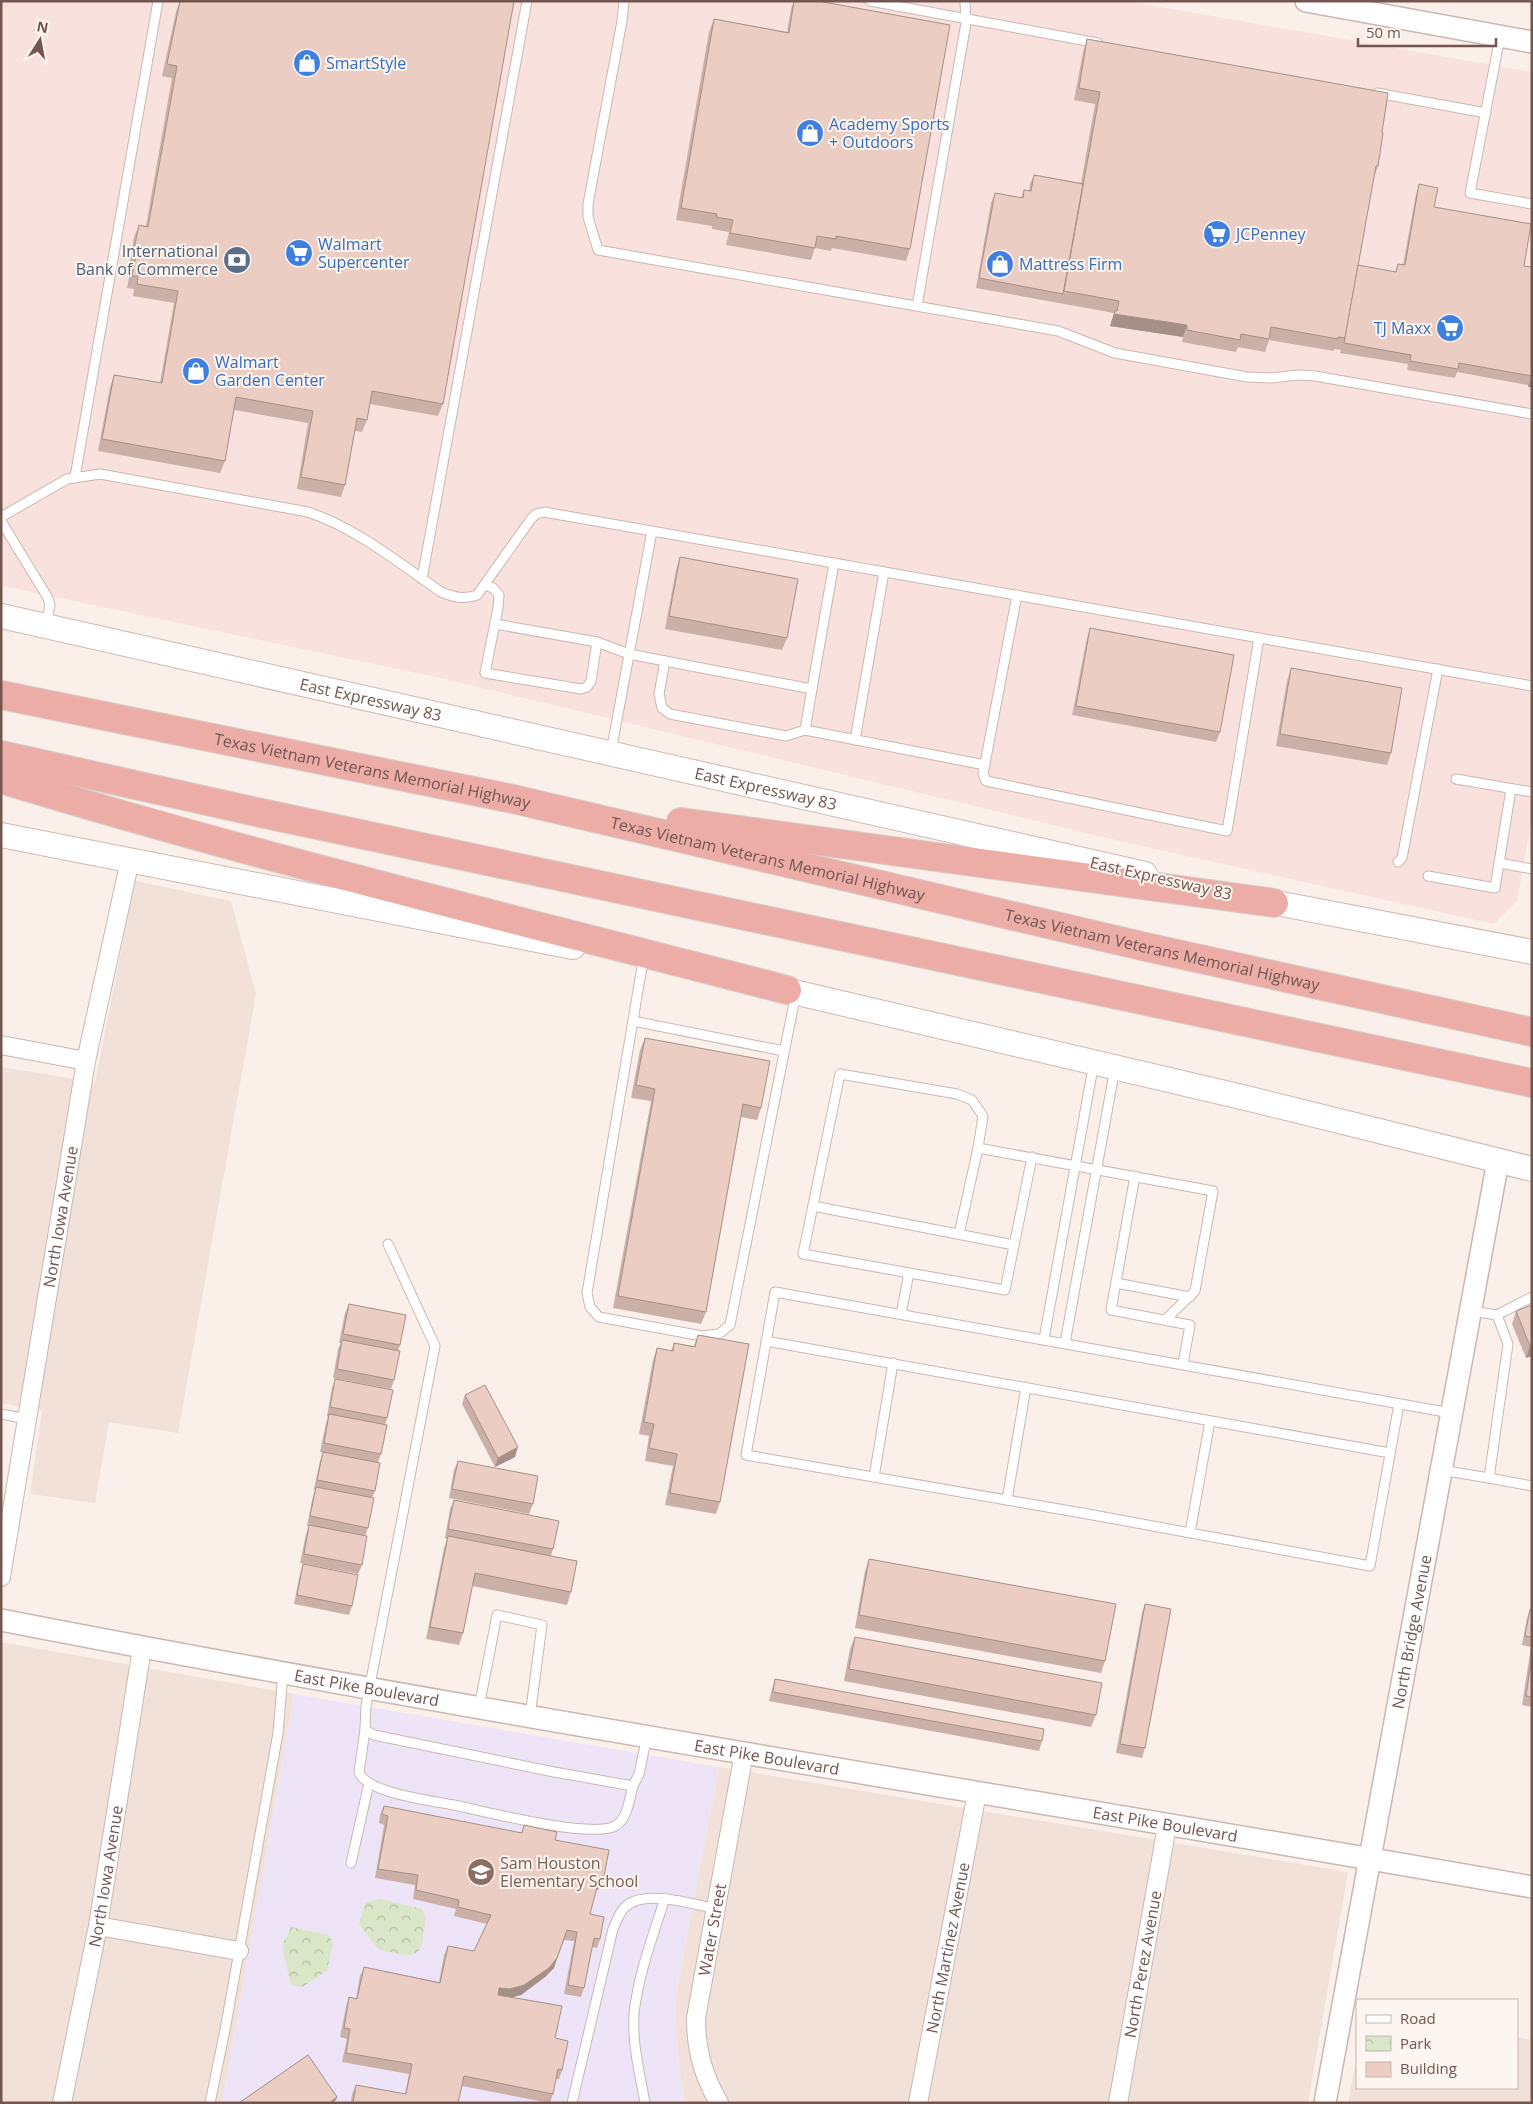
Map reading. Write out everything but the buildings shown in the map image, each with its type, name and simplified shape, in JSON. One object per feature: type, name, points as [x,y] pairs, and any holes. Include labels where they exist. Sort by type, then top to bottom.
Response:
[{"type":"highway","name":"Texas Vietnam Veterans Memorial Highway","points":[[1,695],[513,799],[1146,947],[1532,1032]]},
{"type":"highway","points":[[1,755],[261,813],[1532,1083]]},
{"type":"highway","points":[[1,779],[361,880],[792,991]]},
{"type":"highway","points":[[513,799],[1274,903]]},
{"type":"main road","name":"East Expressway 83","points":[[1,616],[45,628],[1274,903],[1531,950]]},
{"type":"main road","points":[[1,835],[792,991],[1256,1100],[1532,1169]]},
{"type":"street","points":[[1306,1],[1532,42]]},
{"type":"street","name":"North Iowa Avenue","points":[[1,1577],[86,1061],[130,860]]},
{"type":"street","points":[[1,1045],[86,1061]]},
{"type":"street","name":"North Bridge Avenue","points":[[1325,2103],[1498,1161]]},
{"type":"street","name":"East Pike Boulevard","points":[[1,1620],[142,1648],[530,1716],[1532,1887]]},
{"type":"street","name":"North Iowa Avenue","points":[[62,2103],[98,1926],[142,1648]]},
{"type":"street","name":"Water Street","points":[[719,2103],[708,2083],[700,2062],[696,2039],[696,2018],[744,1753]]},
{"type":"street","name":"North Martinez Avenue","points":[[918,2103],[977,1793]]},
{"type":"street","name":"North Perez Avenue","points":[[1118,2103],[1167,1826]]},
{"type":"street","points":[[98,1926],[239,1951]]},
{"type":"lane","points":[[75,477],[158,1]]},
{"type":"lane","points":[[422,579],[527,1]]},
{"type":"lane","points":[[624,1],[622,21],[588,204],[588,218],[598,250],[1070,333],[1115,353],[1247,377],[1315,376],[1532,414]]},
{"type":"lane","points":[[870,1],[1112,45]]},
{"type":"lane","points":[[917,306],[966,19],[966,1]]},
{"type":"lane","points":[[1500,36],[1470,193],[1532,204]]},
{"type":"lane","points":[[1365,91],[1486,113]]},
{"type":"lane","points":[[45,628],[49,610],[48,598],[1,519],[54,486],[75,477],[100,474],[308,512],[326,518],[353,532],[441,592],[456,598],[478,595],[531,520],[536,514],[544,512],[1532,686]]},
{"type":"lane","points":[[611,754],[652,531]]},
{"type":"lane","points":[[805,730],[834,563]]},
{"type":"lane","points":[[855,740],[884,572]]},
{"type":"lane","points":[[485,585],[493,588],[498,595],[495,624],[485,673],[572,689],[587,687],[591,682],[597,642]]},
{"type":"lane","points":[[1016,596],[983,774],[986,781],[1227,831],[1259,638]]},
{"type":"lane","points":[[495,624],[597,642],[629,654],[812,690]]},
{"type":"lane","points":[[665,661],[659,694],[662,708],[670,714],[786,736],[805,730],[985,765]]},
{"type":"lane","points":[[1398,862],[1402,858],[1438,669]]},
{"type":"lane","points":[[1456,779],[1532,792]]},
{"type":"lane","points":[[1428,876],[1495,888],[1511,789]]},
{"type":"lane","points":[[1500,863],[1532,870]]},
{"type":"lane","points":[[643,961],[587,1293],[590,1307],[599,1318],[702,1336],[719,1334],[730,1325],[784,1051],[792,991]]},
{"type":"lane","points":[[633,1021],[784,1051]]},
{"type":"lane","points":[[1044,1339],[1076,1165],[1104,1064]]},
{"type":"lane","points":[[1065,1343],[1096,1169],[1104,1064]]},
{"type":"lane","points":[[958,1234],[978,1148],[983,1116],[972,1100],[957,1094],[840,1074],[803,1254],[1005,1290],[1032,1157]]},
{"type":"lane","points":[[978,1148],[1213,1191],[1195,1291],[1190,1298],[1165,1320]]},
{"type":"lane","points":[[1135,1176],[1111,1310],[1190,1325],[1182,1364]]},
{"type":"lane","points":[[813,1206],[1014,1245]]},
{"type":"lane","points":[[388,1244],[435,1346],[366,1706],[365,1730],[359,1772],[361,1776],[369,1783],[395,1792],[549,1824],[602,1830],[615,1826],[624,1817],[633,1786],[639,1774],[646,1736]]},
{"type":"lane","points":[[902,1314],[909,1273]]},
{"type":"lane","points":[[1116,1283],[1190,1298]]},
{"type":"lane","points":[[1399,1404],[1370,1566],[746,1455],[775,1292],[1452,1413]]},
{"type":"lane","points":[[1471,1311],[1497,1315],[1532,1297]]},
{"type":"lane","points":[[1489,1478],[1508,1344],[1497,1315]]},
{"type":"lane","points":[[766,1341],[1390,1453]]},
{"type":"lane","points":[[874,1477],[893,1364]]},
{"type":"lane","points":[[1007,1500],[1026,1388]]},
{"type":"lane","points":[[1,1414],[27,1419]]},
{"type":"lane","points":[[1190,1533],[1210,1421]]},
{"type":"lane","points":[[1441,1470],[1532,1486]]},
{"type":"lane","points":[[479,1707],[497,1615],[542,1625],[530,1716]]},
{"type":"lane","points":[[210,2103],[278,1733],[283,1672]]},
{"type":"lane","points":[[365,1730],[374,1735],[554,1772],[633,1786]]},
{"type":"lane","points":[[351,1863],[369,1783]]},
{"type":"lane","points":[[572,2103],[613,1929],[624,1907],[638,1900],[665,1898],[716,1909]]},
{"type":"lane","points":[[645,2103],[635,2042],[634,2014],[645,1960],[665,1898]]},
{"type":"shaded area","points":[[1,1],[1127,1],[1532,72],[1532,817],[1517,901],[1494,924],[1128,843],[445,679],[3,586],[1,583]]},
{"type":"shaded area","points":[[135,881],[231,901],[256,994],[178,1433],[109,1422],[95,1503],[30,1494],[42,1411],[1,1403],[1,1067],[95,1082]]},
{"type":"shaded area","points":[[1,1642],[294,1694],[222,2103],[1,2103]]},
{"type":"shaded area","name":"Sam Houston Elementary School","points":[[294,1694],[719,1767],[679,1977],[675,2008],[679,2067],[685,2103],[222,2103]]},
{"type":"shaded area","points":[[719,1767],[1348,1872],[1308,2103],[685,2103],[679,2067],[675,2009],[679,1977]]},
{"type":"shaded area","points":[[1518,2037],[1532,2040],[1532,2103],[1348,2103],[1356,2061],[1356,2089],[1518,2089]]},
{"type":"green space","points":[[380,1899],[422,1909],[424,1912],[423,1941],[416,1953],[406,1955],[378,1949],[359,1924],[365,1903]]},
{"type":"green space","points":[[291,1927],[329,1935],[333,1943],[327,1971],[302,1987],[291,1985],[282,1946]]},
{"type":"place","name":"SmartStyle","points":[[307,63]]},
{"type":"place","name":"Academy Sports + Outdoors","points":[[810,133]]},
{"type":"place","name":"JCPenney","points":[[1217,234]]},
{"type":"place","name":"Walmart Supercenter","points":[[299,253]]},
{"type":"place","name":"International Bank of Commerce","points":[[237,260]]},
{"type":"place","name":"Mattress Firm","points":[[1000,264]]},
{"type":"place","name":"TJ Maxx","points":[[1450,328]]},
{"type":"place","name":"Walmart Garden Center","points":[[196,371]]},
{"type":"place","name":"Sam Houston Elementary School","points":[[481,1872]]}]
